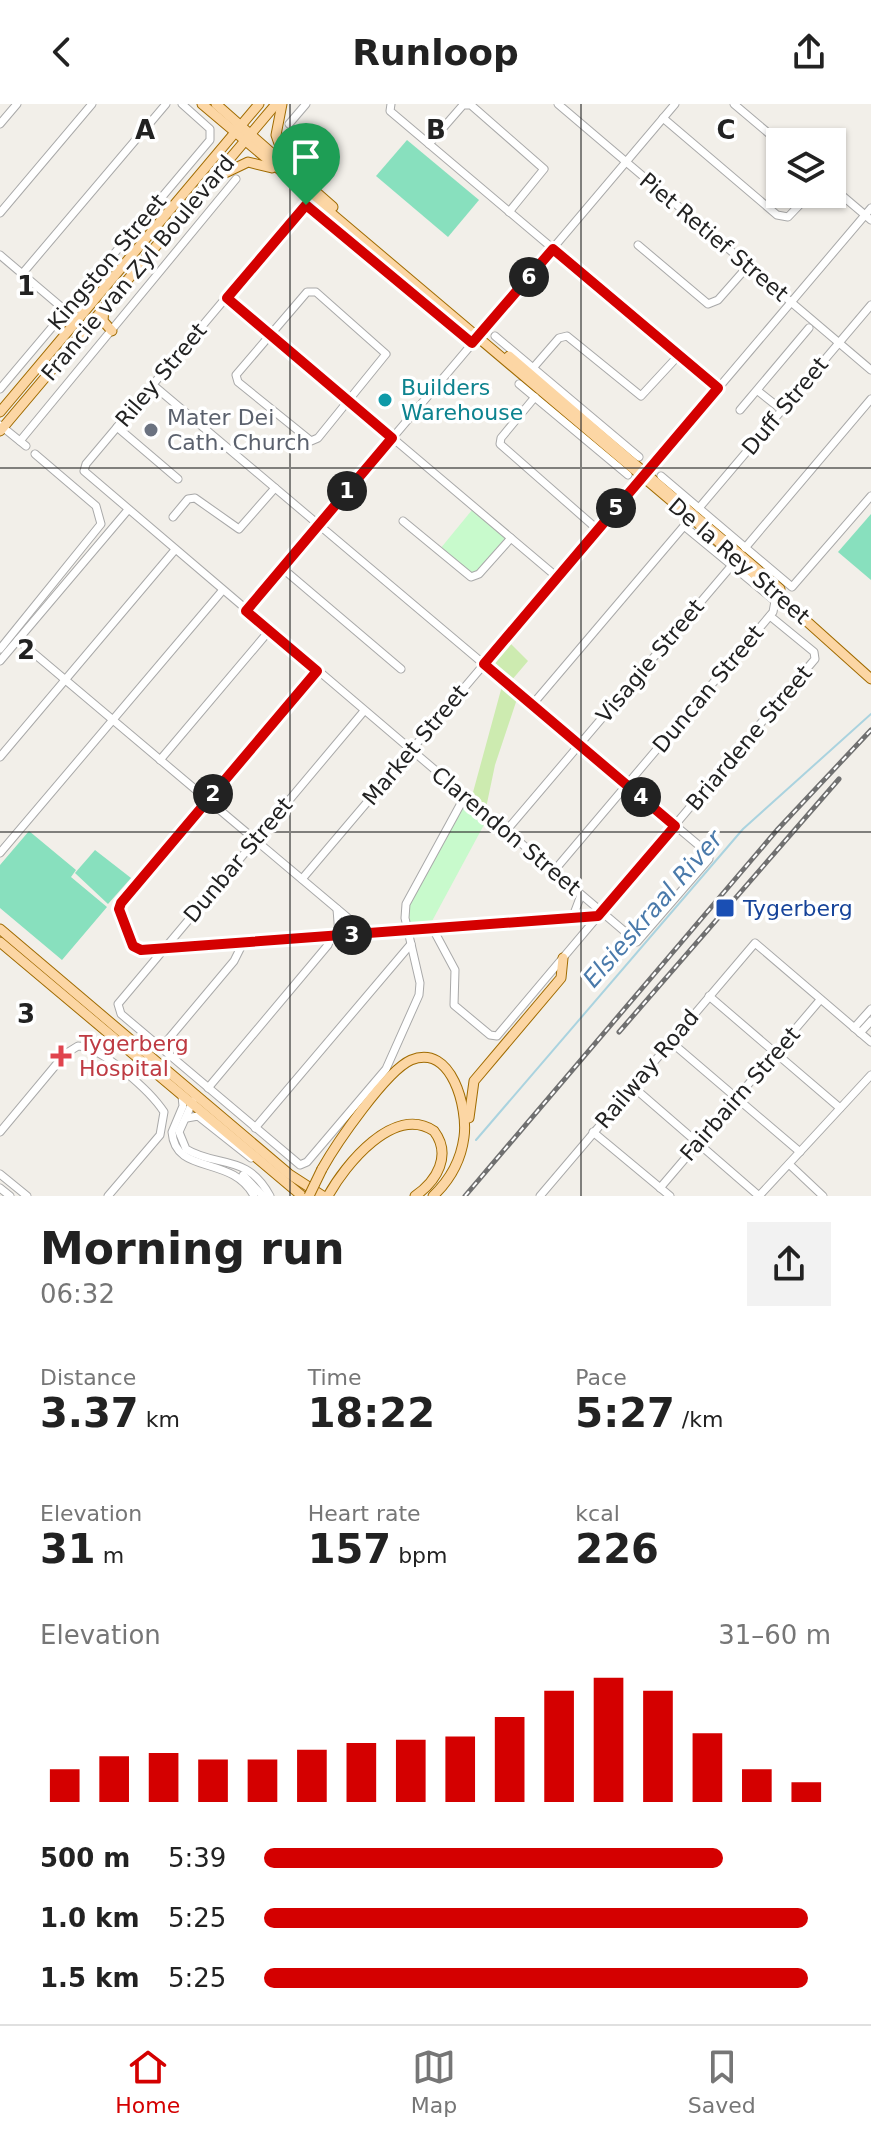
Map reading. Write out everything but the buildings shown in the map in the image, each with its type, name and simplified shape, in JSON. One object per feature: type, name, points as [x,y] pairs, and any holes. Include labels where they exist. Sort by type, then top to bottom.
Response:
[{"type":"main road","name":"De la Rey Street","points":[[202,104],[249,137],[477,337],[731,543],[871,672]]},
{"type":"main road","name":"De la Rey Street","points":[[216,104],[238,128]]},
{"type":"main road","name":"Francie van Zyl Boulevard","points":[[0,412],[259,104]]},
{"type":"main road","name":"Francie van Zyl Boulevard","points":[[1,428],[279,104]]},
{"type":"main road","points":[[279,104],[277,143],[295,177]]},
{"type":"main road","points":[[193,202],[223,173],[248,162],[263,164],[295,177]]},
{"type":"main road","points":[[104,308],[104,323],[112,331]]},
{"type":"main road","name":"De la Rey Street","points":[[645,474],[871,679]]},
{"type":"main road","points":[[0,929],[185,1092],[193,1105],[302,1196]]},
{"type":"main road","points":[[0,942],[185,1092],[207,1104],[296,1179],[328,1193],[357,1157],[389,1131],[419,1124],[437,1134],[443,1154],[434,1179],[415,1196]]},
{"type":"main road","points":[[433,1196],[452,1173],[474,1081],[561,978],[563,958]]},
{"type":"main road","points":[[309,1196],[322,1169],[351,1125],[397,1070],[411,1060],[429,1058],[446,1068],[459,1094],[464,1130]]},
{"type":"street","points":[[0,124],[17,104]]},
{"type":"street","points":[[0,213],[92,104]]},
{"type":"street","points":[[22,274],[166,104]]},
{"type":"street","name":"Kingston Street","points":[[0,389],[212,134],[209,127],[182,104]]},
{"type":"street","points":[[289,124],[306,104]]},
{"type":"street","points":[[391,104],[390,111],[718,388]]},
{"type":"street","name":"Piet Retief Street","points":[[558,104],[871,370]]},
{"type":"street","points":[[246,611],[675,104]]},
{"type":"street","points":[[734,104],[766,131]]},
{"type":"street","points":[[429,144],[463,105],[471,105],[544,169],[509,212]]},
{"type":"street","points":[[663,118],[766,206]]},
{"type":"street","points":[[1,428],[23,443],[236,179]]},
{"type":"street","points":[[846,197],[869,214]]},
{"type":"street","name":"De la Rey Street","points":[[303,207],[311,205],[477,337]]},
{"type":"street","name":"Riley Street","points":[[84,471],[86,464],[303,207]]},
{"type":"street","points":[[769,208],[777,215],[788,217],[797,208]]},
{"type":"street","name":"Market Street","points":[[302,879],[597,529],[869,214]]},
{"type":"street","points":[[638,245],[708,304],[718,300],[748,266]]},
{"type":"street","points":[[0,255],[66,311]]},
{"type":"street","points":[[311,291],[383,348],[385,359],[349,401],[318,438],[306,439],[236,378],[237,371],[303,295],[311,291]]},
{"type":"street","points":[[227,298],[557,577]]},
{"type":"street","name":"Duff Street","points":[[699,508],[871,305]]},
{"type":"street","points":[[740,410],[809,328]]},
{"type":"street","points":[[495,336],[639,457]]},
{"type":"street","points":[[533,368],[559,338],[567,336],[641,396],[679,355]]},
{"type":"street","points":[[519,384],[628,475]]},
{"type":"street","points":[[153,385],[675,826]]},
{"type":"street","points":[[758,391],[782,410]]},
{"type":"street","points":[[535,397],[501,438],[501,448],[597,529]]},
{"type":"street","points":[[745,548],[871,399]]},
{"type":"street","points":[[117,427],[178,479]]},
{"type":"street","points":[[0,649],[101,524],[96,506],[35,454]]},
{"type":"street","name":"Clarendon Street","points":[[84,471],[600,914],[637,942],[710,857],[675,826]]},
{"type":"street","name":"De la Rey Street","points":[[661,476],[793,587],[871,496]]},
{"type":"street","points":[[173,517],[188,499],[195,498],[239,529],[275,488]]},
{"type":"street","points":[[0,661],[127,511]]},
{"type":"street","points":[[403,521],[471,577],[479,574],[511,538]]},
{"type":"street","name":"De la Rey Street","points":[[532,705],[683,527],[689,527],[774,599],[775,607],[770,616],[816,657]]},
{"type":"street","points":[[0,757],[174,551]]},
{"type":"street","name":"Visagie Street","points":[[506,831],[733,564]]},
{"type":"street","points":[[282,568],[401,669]]},
{"type":"street","points":[[0,853],[222,591]]},
{"type":"street","name":"Duncan Street","points":[[553,872],[770,616]]},
{"type":"street","points":[[160,760],[269,631]]},
{"type":"street","points":[[18,640],[367,934]]},
{"type":"street","name":"Briardene Street","points":[[433,929],[455,970],[453,1003],[495,1036],[816,657]]},
{"type":"street","points":[[317,671],[121,903],[119,909],[134,948],[164,949],[572,919],[600,914]]},
{"type":"street","name":"Dunbar Street","points":[[161,1048],[119,1011],[119,1001],[364,711]]},
{"type":"street","points":[[243,943],[234,961],[161,1048],[303,1165],[388,1065],[420,989],[408,931],[406,904],[465,796]]},
{"type":"street","points":[[572,919],[581,895]]},
{"type":"street","points":[[208,1088],[335,936],[337,909]]},
{"type":"street","name":"Railway Road","points":[[540,1196],[755,943],[820,1000]]},
{"type":"street","points":[[255,1128],[411,944]]},
{"type":"street","points":[[709,996],[840,1108]]},
{"type":"street","points":[[820,1000],[871,1042]]},
{"type":"street","name":"Fairbairn Street","points":[[660,1188],[820,1000]]},
{"type":"street","points":[[857,1030],[871,1009]]},
{"type":"street","points":[[857,1030],[871,1021]]},
{"type":"street","points":[[671,1042],[800,1152]]},
{"type":"street","points":[[0,1132],[65,1054],[78,1046],[101,1053],[164,1112],[160,1135],[108,1196]]},
{"type":"street","points":[[632,1086],[759,1196],[871,1075]]},
{"type":"street","points":[[185,1092],[183,1106],[172,1132],[174,1145],[182,1155],[243,1178],[262,1196]]},
{"type":"street","points":[[182,1155],[176,1127],[193,1105],[207,1104]]},
{"type":"street","points":[[193,1105],[179,1132],[186,1149],[244,1168],[258,1179],[262,1196]]},
{"type":"street","points":[[184,1120],[198,1116],[260,1163]]},
{"type":"street","points":[[593,1132],[670,1196]]},
{"type":"street","points":[[789,1164],[823,1196]]},
{"type":"street","points":[[0,1174],[27,1196]]},
{"type":"street","points":[[0,1188],[10,1196]]},
{"type":"green space","points":[[407,140],[479,200],[448,237],[376,176]]},
{"type":"green space","points":[[472,510],[505,538],[478,572],[472,574],[440,549]]},
{"type":"green space","points":[[871,514],[871,580],[838,552]]},
{"type":"green space","points":[[509,642],[528,661],[511,681],[492,662]]},
{"type":"green space","points":[[502,686],[517,699],[495,765],[486,808],[472,796]]},
{"type":"green space","points":[[464,803],[486,821],[431,923],[411,925],[410,903]]},
{"type":"green space","points":[[29,831],[76,870],[71,877],[107,907],[62,960],[0,908],[0,865]]},
{"type":"green space","points":[[95,850],[131,878],[108,904],[75,873]]},
{"type":"waterway","name":"Elsieskraal River","points":[[476,1140],[743,829],[871,714]]},
{"type":"railway","points":[[465,1196],[777,830],[871,730]]},
{"type":"railway","points":[[619,1032],[839,779]]},
{"type":"place","name":"Builders Warehouse","points":[[385,400]]},
{"type":"place","name":"Mater Dei Cath. Church","points":[[151,430]]},
{"type":"place","name":"Tygerberg","points":[[725,908]]},
{"type":"place","name":"Tygerberg Hospital","points":[[61,1056]]},
{"type":"route","points":[[306,205],[311,205],[472,343],[553,249],[718,388],[484,664],[675,826],[598,916],[141,950],[133,946],[119,905],[317,671],[246,611],[392,438],[227,298],[306,205]]}]
